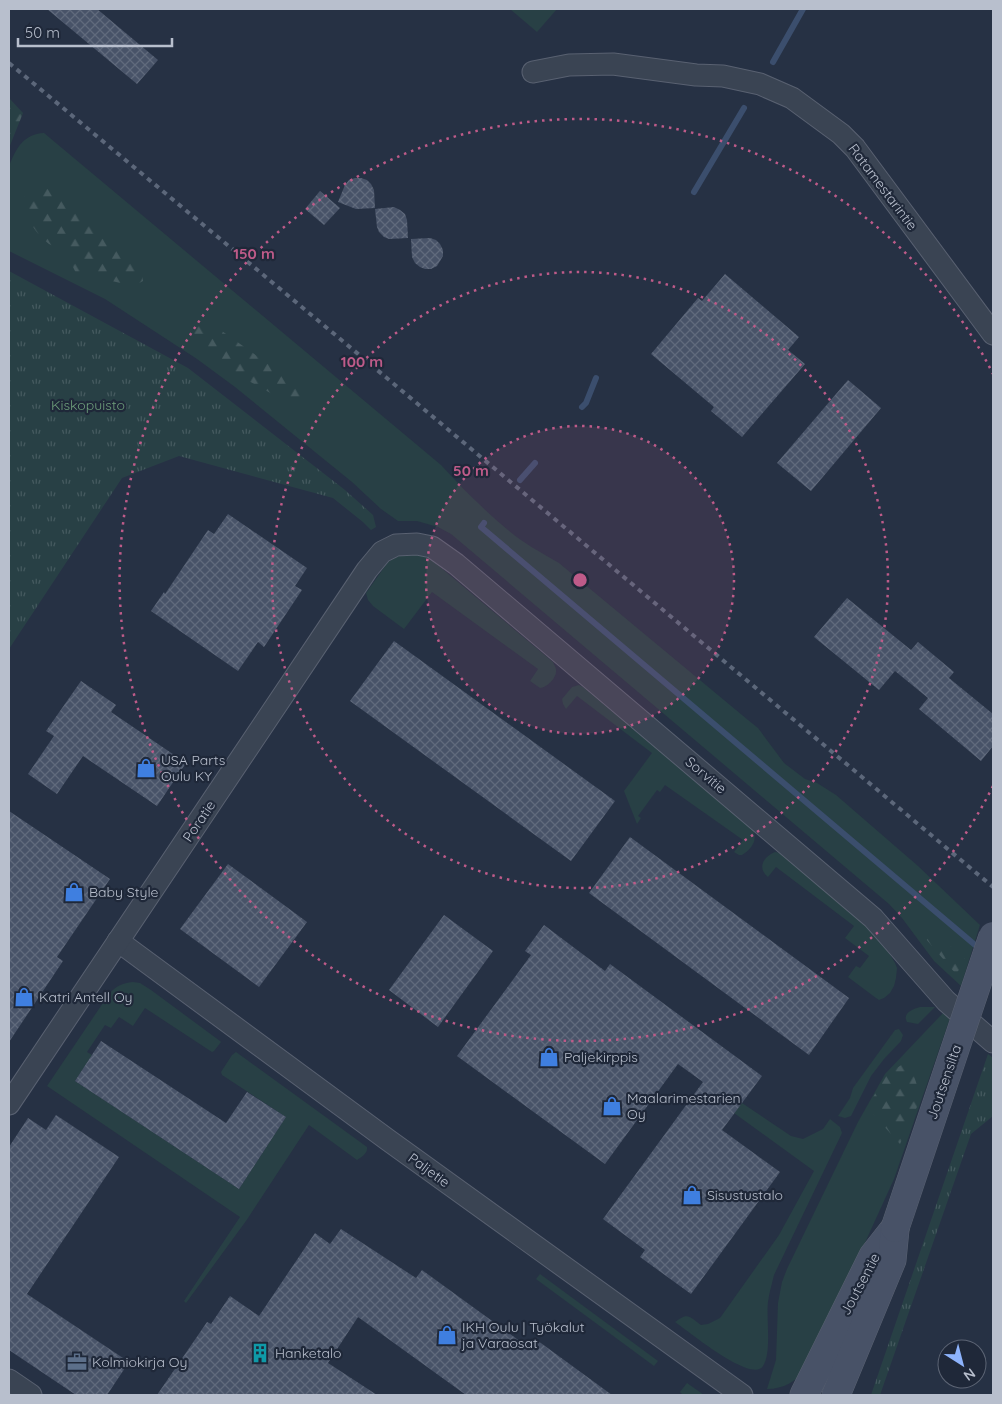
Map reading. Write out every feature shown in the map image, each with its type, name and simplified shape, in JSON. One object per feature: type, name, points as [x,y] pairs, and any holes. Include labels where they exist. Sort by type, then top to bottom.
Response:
[{"type":"main road","name":"Joutsensilta","points":[[895,1228],[993,936]]},
{"type":"main road","name":"Joutsentie","points":[[804,1395],[873,1256],[895,1228]]},
{"type":"main road","name":"Joutsentie","points":[[836,1395],[892,1260],[895,1228]]},
{"type":"street","name":"Ratamestarintie","points":[[533,72],[569,65],[613,64],[696,75],[723,76],[760,84],[792,98],[818,116],[856,148],[993,334]]},
{"type":"street","name":"Sorvitie","points":[[396,545],[417,544],[432,547],[456,564],[874,918],[946,1001],[993,1042]]},
{"type":"street","name":"Poratie","points":[[9,1104],[367,570],[382,552],[396,545]]},
{"type":"street","name":"Paljetie","points":[[118,941],[388,1140],[742,1395]]},
{"type":"street","points":[[9,1380],[31,1395]]},
{"type":"green space","points":[[510,9],[557,9],[537,32]]},
{"type":"green space","points":[[9,98],[23,113],[9,148]]},
{"type":"green space","points":[[44,133],[441,465],[473,499],[508,530],[526,544],[559,563],[758,728],[784,763],[805,779],[817,783],[836,795],[918,866],[980,925],[961,986],[934,961],[902,918],[889,904],[451,534],[438,527],[417,521],[398,521],[381,509],[352,482],[235,387],[197,359],[105,299],[9,251],[9,166],[14,154],[26,139]]},
{"type":"green space","points":[[41,183],[142,271],[143,281],[134,286],[76,273],[64,249],[51,245],[43,239],[34,229],[28,217],[24,197]]},
{"type":"green space","name":"Kiskopuisto","points":[[9,271],[188,368],[345,490],[373,515],[376,527],[371,530],[333,498],[179,456],[122,478],[9,649]]},
{"type":"green space","points":[[182,324],[212,324],[292,381],[303,401],[297,408],[233,372],[185,331]]},
{"type":"green space","points":[[412,553],[433,561],[553,662],[556,673],[551,682],[540,688],[530,681],[538,669],[432,592],[404,629],[373,606],[368,600],[366,593],[388,562],[397,556]]},
{"type":"green space","points":[[579,685],[753,830],[755,838],[748,850],[742,855],[734,852],[743,840],[665,785],[660,792],[657,790],[638,816],[641,818],[637,824],[624,791],[652,753],[577,696],[566,709],[562,699],[572,687]]},
{"type":"green space","points":[[775,852],[781,853],[867,925],[888,951],[897,968],[894,986],[884,998],[879,1000],[848,977],[856,966],[860,968],[869,956],[845,938],[854,926],[776,867],[768,877],[765,874],[762,866],[763,863],[767,857]]},
{"type":"green space","points":[[904,911],[911,911],[966,960],[956,974],[908,918]]},
{"type":"green space","points":[[133,982],[140,983],[151,990],[221,1042],[212,1052],[145,1008],[133,1026],[119,1017],[111,1028],[105,1025],[87,1052],[92,1055],[75,1081],[239,1189],[286,1117],[222,1075],[221,1072],[236,1052],[367,1147],[366,1153],[357,1160],[309,1125],[246,1221],[186,1303],[184,1301],[240,1217],[47,1086],[109,994],[119,985]]},
{"type":"green space","points":[[920,1007],[935,1007],[918,1024],[907,1022],[907,1014],[911,1010]]},
{"type":"green space","points":[[943,1013],[950,1018],[894,1179],[807,1370],[789,1384],[779,1388],[767,1389],[776,1360],[778,1303],[782,1282],[787,1269],[858,1122],[885,1074]]},
{"type":"green space","points":[[899,1029],[903,1035],[901,1041],[871,1076],[851,1116],[845,1118],[838,1116],[850,1098],[853,1088],[895,1030]]},
{"type":"green space","points":[[988,1054],[993,1058],[993,1116],[971,1134],[880,1395],[871,1395]]},
{"type":"green space","points":[[909,1060],[921,1098],[900,1144],[873,1114],[872,1099],[886,1075]]},
{"type":"green space","points":[[742,1103],[791,1136],[803,1139],[823,1129],[830,1119],[840,1127],[842,1133],[774,1275],[768,1302],[766,1360],[763,1366],[757,1370],[746,1368],[719,1354],[675,1322],[688,1316],[701,1325],[720,1318],[779,1235],[814,1171],[734,1113]]},
{"type":"green space","points":[[540,1274],[658,1361],[654,1366],[536,1279]]},
{"type":"green space","points":[[687,1383],[704,1395],[683,1395],[680,1392]]},
{"type":"building","points":[[47,9],[97,9],[158,60],[137,84]]},
{"type":"building","points":[[355,178],[367,180],[371,184],[374,190],[375,208],[356,209],[338,202],[345,185],[349,180]]},
{"type":"building","points":[[320,191],[340,208],[324,225],[305,209]]},
{"type":"building","points":[[394,207],[405,214],[408,238],[389,239],[379,232],[375,209]]},
{"type":"building","points":[[430,238],[440,244],[443,256],[437,266],[425,269],[415,263],[412,257],[411,239]]},
{"type":"building","points":[[725,274],[799,337],[788,350],[805,364],[742,437],[711,411],[714,407],[651,354],[698,298],[702,301]]},
{"type":"building","points":[[848,380],[881,408],[811,491],[777,463]]},
{"type":"building","points":[[228,514],[307,568],[295,586],[302,590],[264,647],[258,642],[238,671],[151,611],[164,592],[165,594],[208,530],[214,534]]},
{"type":"building","points":[[847,598],[911,650],[918,642],[954,672],[949,678],[993,714],[993,746],[981,761],[919,709],[928,698],[895,671],[879,690],[814,637]]},
{"type":"building","points":[[394,641],[615,801],[571,861],[350,701]]},
{"type":"building","points":[[81,681],[116,705],[111,712],[186,763],[157,806],[83,756],[57,794],[28,774],[54,736],[46,731]]},
{"type":"building","points":[[9,811],[110,879],[57,957],[63,961],[9,1042]]},
{"type":"building","points":[[630,837],[849,998],[809,1055],[589,893]]},
{"type":"building","points":[[228,864],[307,922],[259,987],[180,929]]},
{"type":"building","points":[[444,915],[493,951],[438,1027],[389,990]]},
{"type":"building","points":[[544,925],[605,971],[610,964],[762,1076],[722,1130],[780,1172],[691,1294],[640,1257],[645,1250],[603,1219],[703,1082],[678,1064],[605,1164],[457,1056],[531,955],[525,951]]},
{"type":"building","points":[[101,1041],[226,1123],[247,1092],[286,1117],[239,1189],[75,1081]]},
{"type":"building","points":[[56,1115],[119,1157],[27,1294],[129,1362],[107,1395],[76,1395],[9,1350],[9,1147],[28,1118],[46,1130]]},
{"type":"building","points":[[341,1229],[416,1278],[422,1270],[528,1347],[534,1338],[612,1395],[466,1395],[358,1317],[328,1363],[377,1395],[157,1395],[207,1322],[211,1324],[230,1296],[259,1316],[315,1233],[330,1244]]},
{"type":"waterway","points":[[773,62],[803,9]]},
{"type":"waterway","points":[[694,192],[744,108]]},
{"type":"waterway","points":[[582,407],[586,403],[596,378]]},
{"type":"waterway","points":[[520,480],[535,463]]},
{"type":"waterway","points":[[484,523],[481,527],[981,950]]},
{"type":"railway","points":[[9,63],[993,887]]},
{"type":"place","name":"USA Parts Oulu KY","points":[[146,768]]},
{"type":"place","name":"Baby Style","points":[[74,892]]},
{"type":"place","name":"Katri Antell Oy","points":[[24,997]]},
{"type":"place","name":"Paljekirppis","points":[[549,1057]]},
{"type":"place","name":"Maalarimestarien Oy","points":[[612,1106]]},
{"type":"place","name":"Sisustustalo","points":[[692,1195]]},
{"type":"place","name":"IKH Oulu | Työkalut ja Varaosat","points":[[447,1335]]},
{"type":"place","name":"Hanketalo","points":[[260,1353]]},
{"type":"place","name":"Kolmiokirja Oy","points":[[77,1362]]}]
